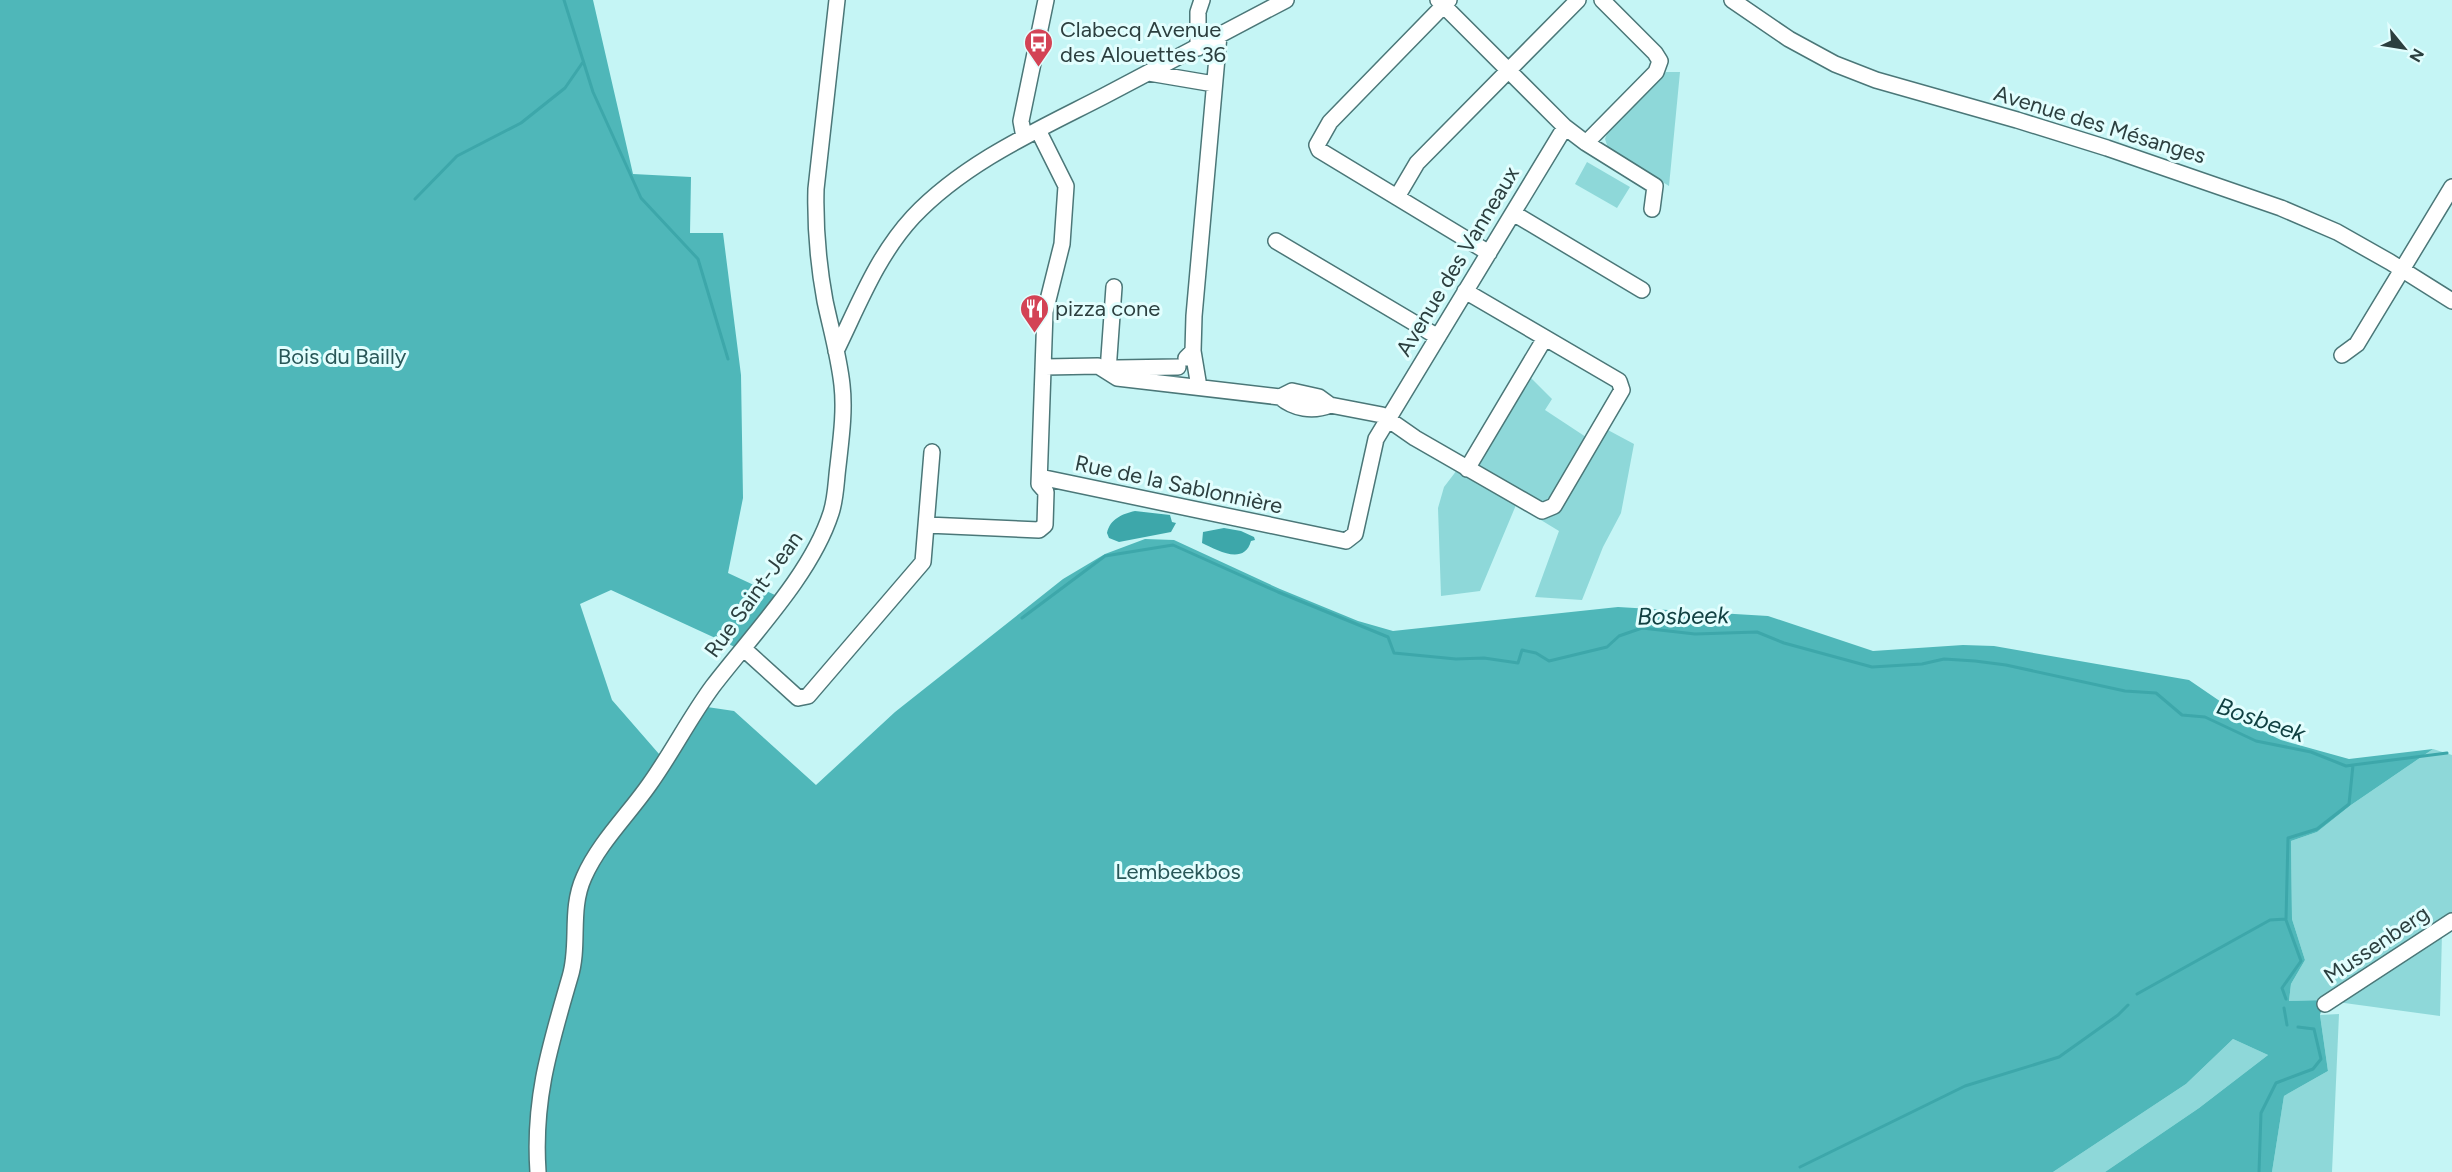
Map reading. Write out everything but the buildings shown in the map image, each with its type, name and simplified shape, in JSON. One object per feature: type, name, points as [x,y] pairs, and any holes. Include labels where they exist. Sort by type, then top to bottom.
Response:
[{"type":"street","name":"Rue Saint-Jean","points":[[538,1172],[536,1137],[539,1095],[552,1036],[571,977],[576,903],[584,878],[596,856],[661,768],[712,688],[744,649],[803,568],[823,535],[832,510],[841,432],[842,386],[825,299],[816,243],[815,219],[816,189],[837,0]]},
{"type":"street","points":[[1024,137],[1021,121],[1046,0]]},
{"type":"street","points":[[1197,48],[1198,12],[1202,0]]},
{"type":"street","points":[[836,351],[867,282],[896,238],[913,217],[934,197],[974,166],[1024,137],[1286,0]]},
{"type":"street","points":[[1397,197],[1417,163],[1578,0]]},
{"type":"street","points":[[1586,143],[1656,72],[1660,61],[1655,53],[1602,0]]},
{"type":"street","name":"Avenue des Mésanges","points":[[1732,0],[1799,44],[1835,64],[1876,80],[2017,120],[2191,175],[2281,208],[2337,232],[2452,301]]},
{"type":"street","points":[[1489,253],[1319,150],[1317,145],[1330,122],[1443,2],[1565,127],[1586,143],[1655,186],[1652,209]]},
{"type":"street","points":[[1199,387],[1193,351],[1194,316],[1220,35]]},
{"type":"street","points":[[1149,73],[1214,84]]},
{"type":"street","points":[[1024,107],[1034,118],[1052,122]]},
{"type":"street","name":"Avenue des Vanneaux","points":[[1388,419],[1565,127]]},
{"type":"street","points":[[1038,130],[1066,186],[1062,244],[1045,312],[1040,477]]},
{"type":"street","points":[[2342,355],[2357,344],[2452,187]]},
{"type":"street","points":[[1513,213],[1642,290]]},
{"type":"street","points":[[1276,241],[1438,337]]},
{"type":"street","points":[[1108,371],[1113,287]]},
{"type":"street","points":[[1045,367],[1098,366],[1117,378],[1280,397],[1289,405],[1317,410],[1330,405],[1382,415],[1415,438],[1542,511],[1554,506],[1622,390],[1619,381],[1465,291]]},
{"type":"street","points":[[1467,469],[1545,338]]},
{"type":"street","points":[[1176,385],[1178,368],[1193,351]]},
{"type":"street","points":[[1108,371],[1117,368],[1178,368]]},
{"type":"street","name":"Rue de la Sablonnière","points":[[927,525],[1039,530],[1045,525],[1046,492],[1039,484],[1040,477],[1346,541],[1355,534],[1374,445],[1388,419]]},
{"type":"street","points":[[744,649],[798,698],[808,696],[923,562],[932,452]]},
{"type":"street","name":"Mussenberg","points":[[2325,1005],[2452,921]]},
{"type":"shaded area","points":[[1666,72],[1680,72],[1669,186],[1608,148],[1605,139],[1608,131]]},
{"type":"shaded area","points":[[1587,162],[1630,187],[1617,208],[1575,184]]},
{"type":"shaded area","points":[[1528,377],[1552,399],[1545,410],[1589,439],[1606,429],[1634,444],[1621,513],[1603,547],[1582,600],[1535,597],[1559,531],[1516,505],[1480,591],[1441,596],[1438,508],[1444,487]]},
{"type":"shaded area","points":[[1135,511],[1170,515],[1172,522],[1176,523],[1171,532],[1119,542],[1109,538],[1107,533],[1111,524],[1121,516]]},
{"type":"shaded area","points":[[1224,528],[1241,531],[1254,537],[1255,540],[1251,541],[1248,549],[1236,554],[1222,552],[1202,543],[1203,532]]},
{"type":"shaded area","points":[[2433,749],[2452,755],[2452,914],[2324,1000],[2289,1001],[2291,984],[2305,960],[2292,919],[2291,841],[2317,832],[2351,805]]},
{"type":"shaded area","points":[[2442,932],[2440,1016],[2337,1002]]},
{"type":"shaded area","points":[[2339,1014],[2332,1172],[2272,1172],[2284,1096],[2328,1071],[2320,1015]]},
{"type":"shaded area","points":[[2233,1039],[2268,1055],[2199,1108],[2105,1172],[2053,1172],[2186,1084]]},
{"type":"green space","points":[[0,0],[593,0],[633,174],[691,177],[690,233],[723,233],[741,375],[743,498],[728,573],[775,595],[737,648],[611,590],[580,604],[612,700],[666,762],[707,707],[734,711],[816,785],[895,712],[1063,579],[1105,554],[1145,539],[1174,540],[1280,589],[1358,621],[1393,631],[1618,607],[1768,616],[1873,651],[1963,645],[1994,646],[2189,680],[2250,725],[2281,740],[2349,759],[2433,749],[2351,805],[2317,832],[2291,841],[2292,919],[2305,960],[2291,984],[2289,1001],[2324,1000],[2320,1015],[2328,1071],[2284,1096],[2272,1172],[2105,1172],[2199,1108],[2268,1055],[2233,1039],[2186,1084],[2053,1172],[0,1172]]},
{"type":"waterway","points":[[564,0],[593,92],[641,198],[698,259],[728,359]]},
{"type":"waterway","points":[[415,199],[457,156],[521,123],[565,88],[583,62]]},
{"type":"waterway","name":"Bosbeek","points":[[1022,618],[1105,556],[1173,545],[1278,592],[1388,637],[1394,653],[1456,659],[1484,658],[1518,663],[1522,650],[1536,653],[1549,661],[1607,647],[1619,636],[1642,628],[1695,634],[1757,632],[1784,643],[1872,667],[1922,664],[1944,659],[1975,661],[2006,665],[2125,691],[2156,693],[2182,715],[2205,717],[2256,741],[2311,752],[2346,766],[2353,765]]},
{"type":"waterway","points":[[2137,994],[2270,920],[2286,919],[2288,838],[2317,829],[2349,804],[2353,765],[2447,753]]},
{"type":"waterway","points":[[2286,920],[2301,961],[2282,988],[2286,999]]},
{"type":"waterway","points":[[1800,1167],[1965,1086],[2059,1057],[2118,1015],[2128,1005]]},
{"type":"waterway","points":[[2284,1008],[2287,1025]]},
{"type":"waterway","points":[[2259,1172],[2261,1113],[2276,1083],[2313,1069],[2321,1059],[2314,1029],[2298,1027]]},
{"type":"place","name":"Clabecq Avenue des Alouettes 36","points":[[1039,68]]},
{"type":"place","name":"pizza cone","points":[[1034,334]]},
{"type":"park label","name":"Bois du Bailly","points":[[342,356]]},
{"type":"park label","name":"Lembeekbos","points":[[1178,871]]}]
